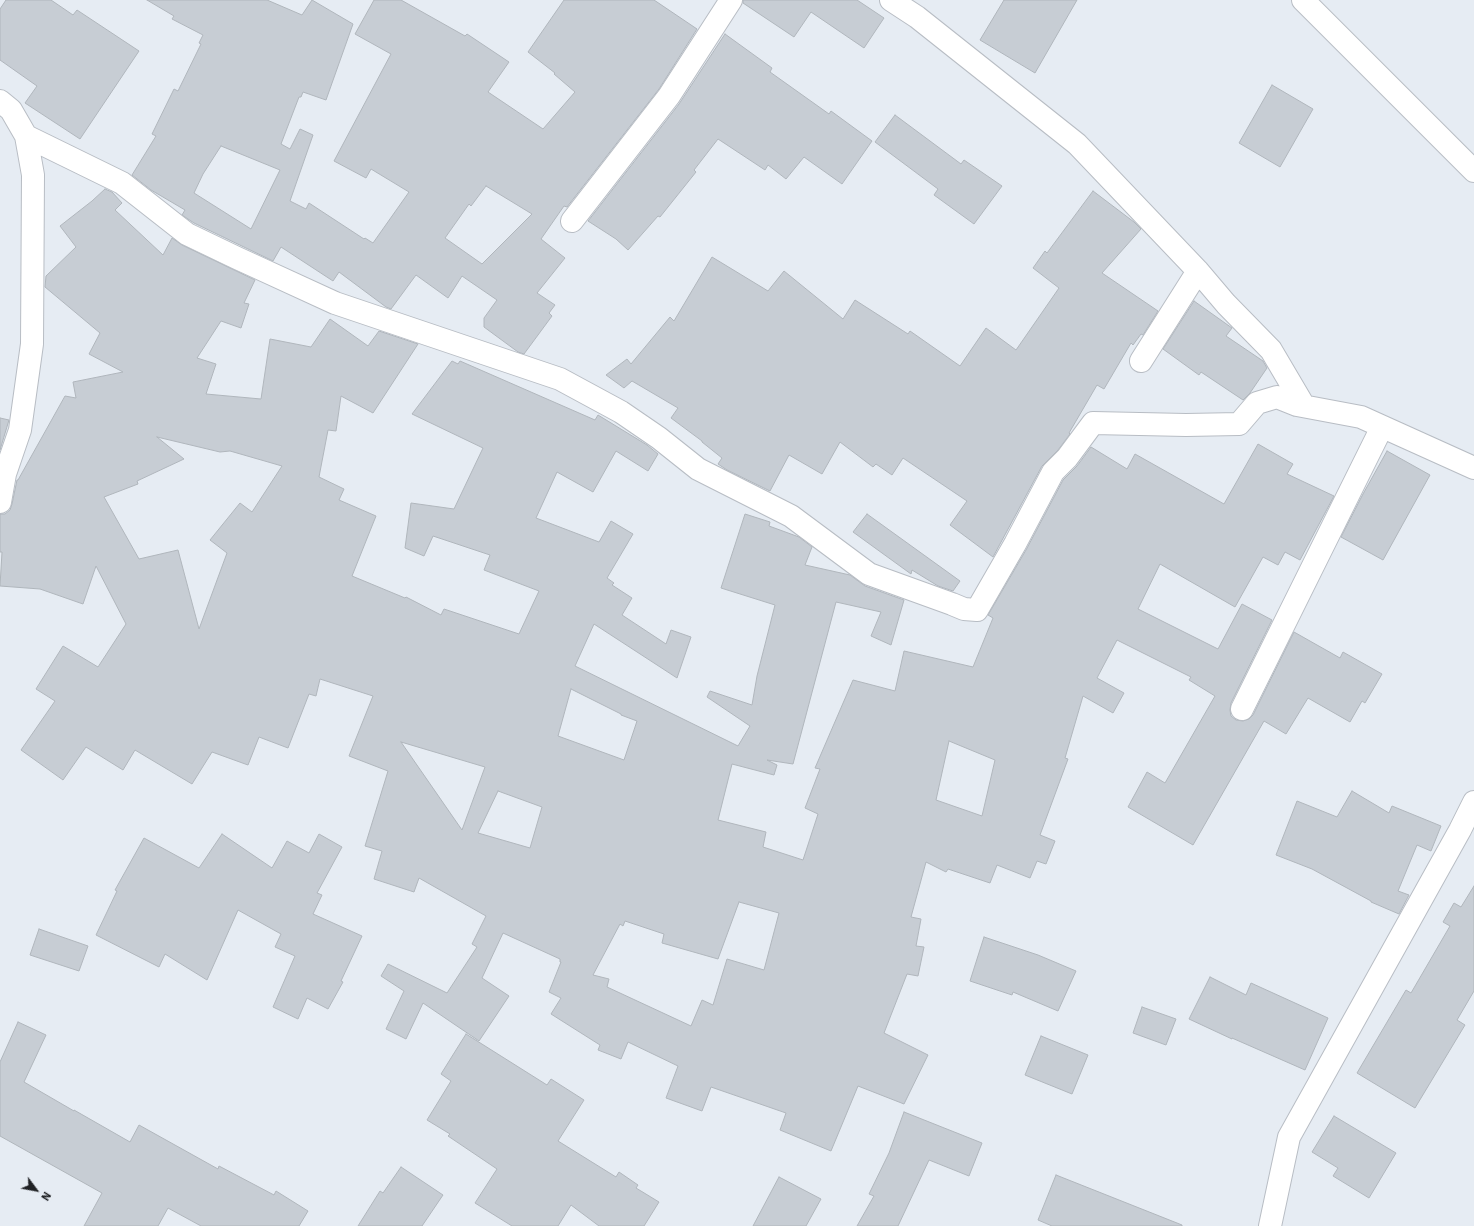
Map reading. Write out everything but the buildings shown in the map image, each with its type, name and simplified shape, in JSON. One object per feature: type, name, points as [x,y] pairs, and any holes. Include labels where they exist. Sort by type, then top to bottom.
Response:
[{"type":"street","points":[[572,221],[669,96],[731,0]]},
{"type":"street","points":[[891,0],[917,17],[1077,144],[1198,271],[1226,304],[1271,350],[1304,406]]},
{"type":"street","points":[[1303,0],[1474,171]]},
{"type":"street","points":[[0,101],[11,110],[26,136],[33,175],[32,344],[20,430],[5,474],[0,502]]},
{"type":"street","points":[[26,136],[122,183],[187,234],[236,258],[335,303],[560,379],[621,412],[659,438],[698,469],[791,516],[869,574],[964,609],[977,610],[1015,544],[1053,472],[1067,458],[1093,423],[1186,426],[1239,424],[1257,403],[1277,397],[1304,406],[1361,417],[1474,468]]},
{"type":"street","points":[[1141,361],[1198,271]]},
{"type":"street","points":[[1242,709],[1382,427]]},
{"type":"street","points":[[1270,1226],[1289,1137],[1460,830],[1474,802]]}]
